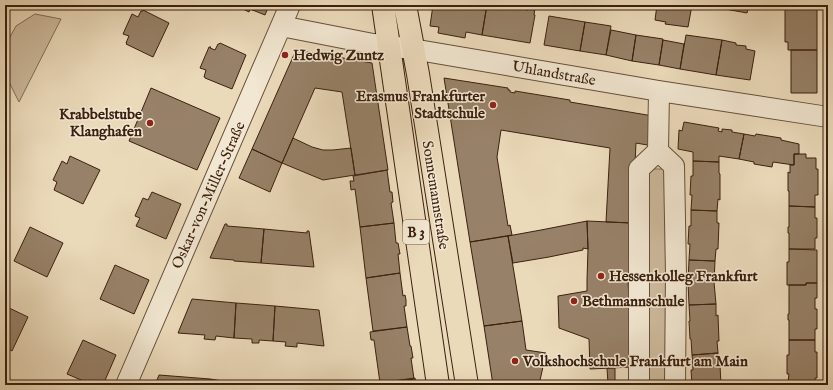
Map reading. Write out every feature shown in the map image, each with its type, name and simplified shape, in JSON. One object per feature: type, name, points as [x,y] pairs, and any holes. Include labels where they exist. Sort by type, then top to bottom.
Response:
[{"type":"main road","name":"Sonnemannstraße","points":[[382,5],[438,385]]},
{"type":"main road","name":"Sonnemannstraße","points":[[405,5],[412,49],[418,74],[467,385]]},
{"type":"street","name":"Oskar-von-Miller-Straße","points":[[126,385],[290,5]]},
{"type":"street","name":"Uhlandstraße","points":[[281,26],[388,46],[659,91],[828,117]]},
{"type":"street","points":[[639,385],[639,168],[658,151],[659,91]]},
{"type":"street","points":[[658,151],[674,166],[676,274],[675,385]]},
{"type":"shaded area","points":[[35,14],[61,19],[19,102],[7,78],[5,46],[16,26]]},
{"type":"shaded area","points":[[645,169],[666,169],[666,385],[645,385]]},
{"type":"building","points":[[237,5],[269,5],[265,15],[250,9],[249,12]]},
{"type":"building","points":[[433,5],[453,5],[452,8],[456,9],[456,5],[486,10],[482,35],[466,32],[465,38],[438,33],[439,27],[430,26]]},
{"type":"building","points":[[487,5],[498,5],[528,10],[528,7],[535,8],[530,43],[482,35]]},
{"type":"building","points":[[657,5],[692,5],[688,27],[665,24],[666,22],[655,20]]},
{"type":"building","points":[[698,5],[726,5],[725,9]]},
{"type":"building","points":[[726,5],[749,5],[747,13],[725,9]]},
{"type":"building","points":[[788,5],[817,5],[817,50],[788,50],[788,42],[785,42],[785,9],[788,9]]},
{"type":"building","points":[[143,10],[169,23],[153,57],[126,44],[129,36],[123,34],[132,14],[138,17]]},
{"type":"building","points":[[549,16],[585,22],[580,51],[544,45]]},
{"type":"building","points":[[585,22],[611,26],[606,55],[580,51]]},
{"type":"building","points":[[611,30],[636,35],[632,61],[606,55]]},
{"type":"building","points":[[636,35],[663,39],[659,65],[632,61]]},
{"type":"building","points":[[686,35],[722,40],[716,75],[680,69]]},
{"type":"building","points":[[663,40],[684,44],[680,69],[659,65]]},
{"type":"building","points":[[722,40],[736,43],[736,45],[746,46],[746,49],[755,51],[750,80],[716,75]]},
{"type":"building","points":[[220,43],[246,55],[232,89],[205,78],[206,70],[200,68],[209,47],[215,50]]},
{"type":"building","points":[[296,50],[372,63],[388,170],[355,175],[342,92],[315,88],[282,163],[252,149]]},
{"type":"building","points":[[791,50],[817,50],[817,93],[791,93]]},
{"type":"building","points":[[444,78],[508,88],[510,92],[515,93],[515,91],[570,100],[570,102],[653,116],[653,146],[636,143],[632,223],[606,222],[610,148],[501,130],[497,157],[508,226],[510,225],[512,235],[470,242]]},
{"type":"building","points":[[151,88],[220,118],[197,170],[129,141]]},
{"type":"building","points":[[684,122],[719,128],[718,131],[722,132],[722,129],[732,130],[732,132],[744,134],[739,159],[719,156],[719,162],[693,161],[693,152],[678,149],[679,130],[682,131]]},
{"type":"building","points":[[744,134],[755,136],[756,134],[781,138],[781,140],[799,144],[799,154],[794,154],[794,165],[773,162],[772,167],[754,164],[754,162],[739,159]]},
{"type":"building","points":[[293,138],[312,147],[323,150],[351,148],[355,175],[323,180],[282,163]]},
{"type":"building","points":[[252,149],[282,163],[270,192],[239,178]]},
{"type":"building","points":[[794,154],[806,154],[806,158],[816,158],[816,169],[818,169],[818,195],[815,195],[815,207],[789,206],[788,172],[790,173],[790,165],[794,165]]},
{"type":"building","points":[[70,156],[100,170],[83,204],[54,190],[57,182],[53,180],[62,161],[67,164]]},
{"type":"building","points":[[693,161],[719,162],[720,200],[718,199],[717,211],[691,210],[692,195],[690,195],[691,176],[693,176]]},
{"type":"building","points":[[387,170],[390,192],[392,192],[393,202],[391,203],[394,223],[360,227],[355,189],[351,190],[350,181],[354,181],[353,176]]},
{"type":"building","points":[[152,192],[181,204],[166,239],[136,226],[140,218],[135,216],[143,198],[148,200]]},
{"type":"building","points":[[789,206],[815,207],[815,218],[817,218],[817,238],[815,238],[815,249],[789,249]]},
{"type":"building","points":[[691,210],[717,211],[717,223],[719,223],[718,249],[716,249],[715,261],[689,260],[690,244],[688,244],[689,226],[691,226]]},
{"type":"building","points":[[587,221],[632,223],[628,280],[632,367],[590,369],[589,339],[559,328],[558,296],[587,291]]},
{"type":"building","points":[[587,221],[588,249],[583,248],[583,250],[513,263],[508,236]]},
{"type":"building","points":[[394,223],[396,243],[398,243],[400,254],[398,254],[400,273],[366,278],[360,227]]},
{"type":"building","points":[[225,224],[227,224],[227,226],[264,229],[261,263],[210,258]]},
{"type":"building","points":[[30,227],[63,243],[47,277],[14,261]]},
{"type":"building","points":[[264,229],[307,233],[307,231],[309,231],[314,267],[261,263]]},
{"type":"building","points":[[508,236],[522,321],[484,326],[470,242]]},
{"type":"building","points":[[789,249],[817,250],[817,283],[806,283],[806,285],[787,285],[787,262],[789,262]]},
{"type":"building","points":[[689,260],[715,261],[714,282],[716,304],[689,305]]},
{"type":"building","points":[[115,265],[149,280],[134,314],[100,299]]},
{"type":"building","points":[[400,273],[403,296],[405,295],[406,300],[406,306],[404,306],[407,327],[373,331],[366,278]]},
{"type":"building","points":[[806,283],[817,283],[815,309],[817,309],[817,329],[815,329],[815,340],[789,340],[789,285],[806,285]]},
{"type":"building","points":[[192,299],[236,303],[234,338],[216,336],[215,340],[204,339],[205,335],[178,333]]},
{"type":"building","points":[[236,303],[275,306],[273,341],[259,340],[259,343],[252,343],[252,339],[234,338]]},
{"type":"building","points":[[716,304],[716,316],[718,315],[718,353],[692,355],[689,305]]},
{"type":"building","points":[[5,306],[28,317],[12,351],[5,347]]},
{"type":"building","points":[[275,306],[319,310],[324,346],[297,343],[297,347],[285,346],[286,342],[273,341]]},
{"type":"building","points":[[522,321],[526,350],[546,353],[539,385],[493,385],[484,326]]},
{"type":"building","points":[[407,327],[413,358],[411,358],[414,379],[380,383],[374,340],[371,340],[370,332]]},
{"type":"building","points":[[83,340],[116,355],[103,385],[93,385],[67,374]]},
{"type":"building","points":[[789,340],[815,340],[815,352],[817,352],[817,378],[815,378],[815,385],[793,385],[793,382],[788,382],[789,374],[787,374],[787,355],[789,355]]},
{"type":"building","points":[[718,353],[721,385],[692,385],[692,355]]},
{"type":"building","points":[[607,368],[615,368],[615,383],[608,384]]},
{"type":"building","points":[[159,375],[210,379],[210,385],[155,385]]},
{"type":"building","points":[[415,378],[416,385],[378,385],[378,383]]},
{"type":"building","points":[[210,379],[223,381],[223,385],[210,385]]},
{"type":"building","points":[[632,380],[632,385],[604,385],[615,383]]},
{"type":"building","points":[[224,381],[275,385],[223,385]]},
{"type":"building","points":[[783,382],[793,382],[793,385],[775,385]]},
{"type":"place","name":"Hedwig Zuntz","points":[[285,55]]},
{"type":"place","name":"Erasmus Frankfurter Stadtschule","points":[[493,105]]},
{"type":"place","name":"Krabbelstube Klanghafen","points":[[150,123]]},
{"type":"place","name":"Hessenkolleg Frankfurt","points":[[601,276]]},
{"type":"place","name":"Bethmannschule","points":[[574,301]]},
{"type":"place","name":"Volkshochschule Frankfurt am Main","points":[[515,361]]}]
